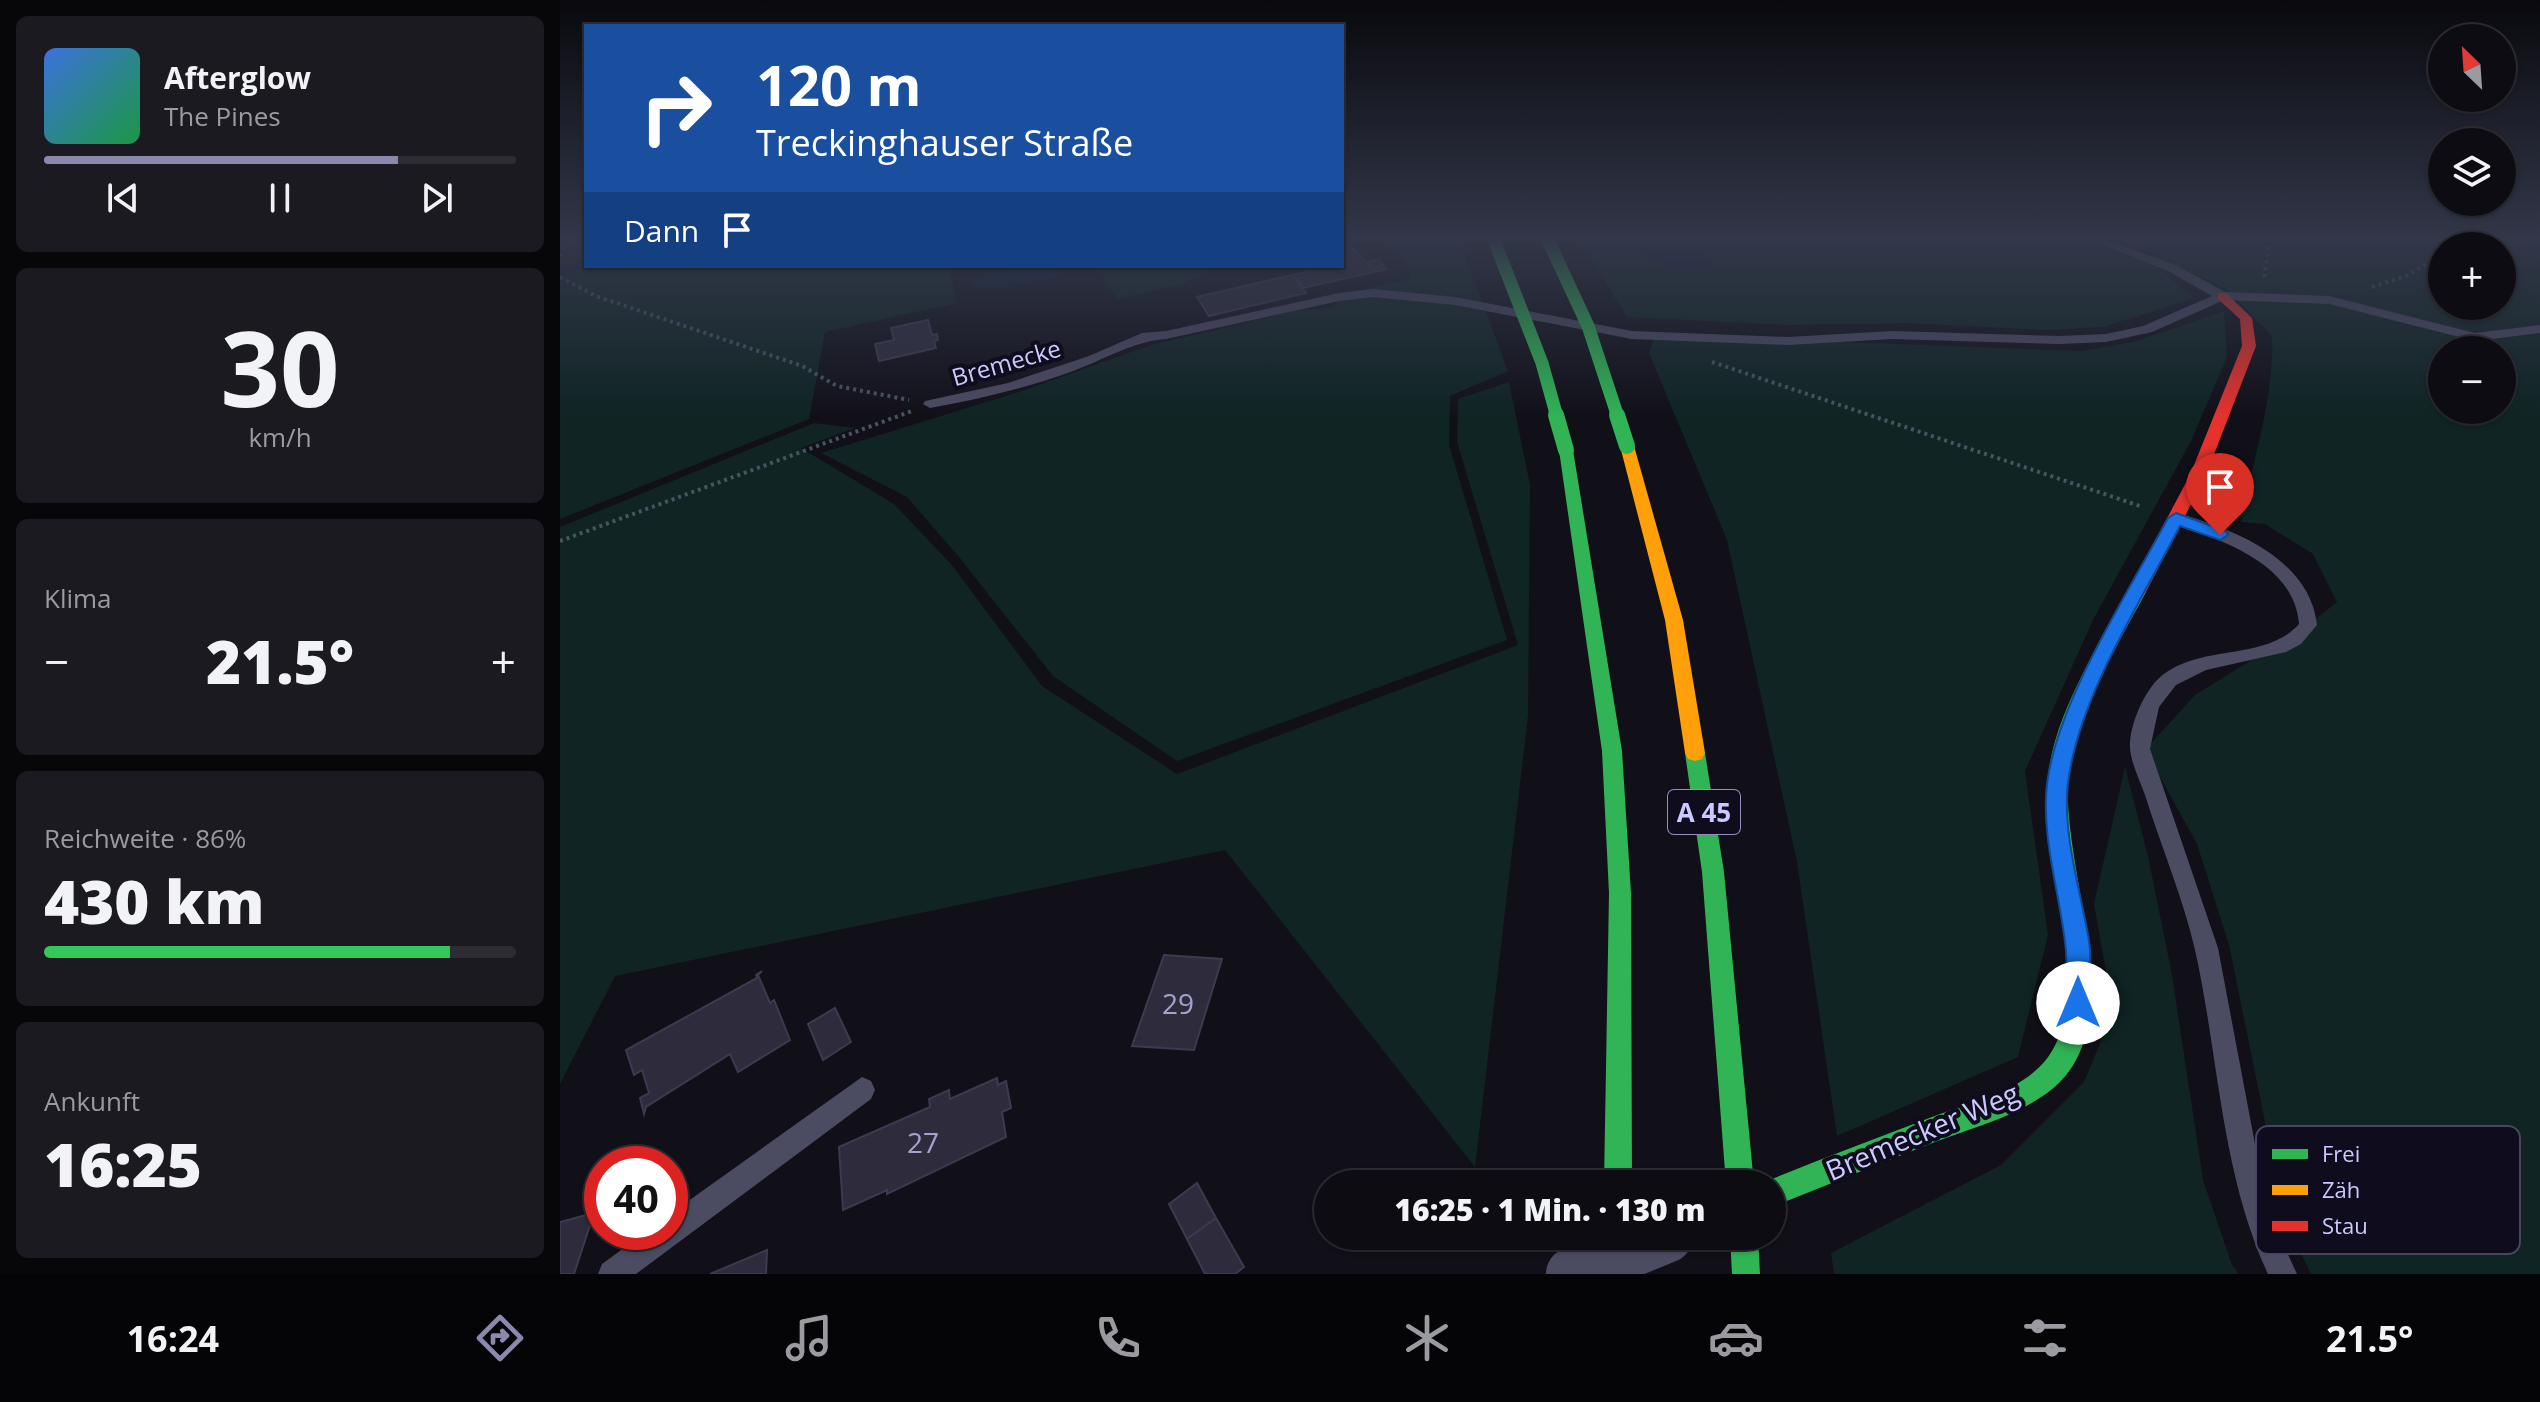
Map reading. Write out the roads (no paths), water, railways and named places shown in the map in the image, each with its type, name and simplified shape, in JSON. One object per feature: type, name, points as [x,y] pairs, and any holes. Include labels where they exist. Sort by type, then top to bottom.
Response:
[{"type":"main road","points":[[1517,299],[1542,363],[1566,450],[1612,751],[1620,893],[1618,1170]]},
{"type":"main road","name":"A 45","points":[[1576,299],[1588,326],[1627,446],[1674,620],[1713,872],[1739,1170]]},
{"type":"main road","name":"Bremecker Weg","points":[[1786,1187],[2007,1101],[2053,1071],[2068,1051],[2078,1003],[2078,946],[2058,826],[2057,785],[2067,741],[2093,676],[2198,475],[2249,346],[2246,318],[2226,299]]},
{"type":"main road","points":[[1616,1274],[1617,1250]]},
{"type":"main road","points":[[1745,1250],[1746,1274]]},
{"type":"street","points":[[1573,1274],[1632,1250]]},
{"type":"lane","name":"Bremecke","points":[[930,404],[993,394],[1147,336],[1166,335],[1328,299]]},
{"type":"lane","name":"Bremecke","points":[[1439,299],[1588,326]]},
{"type":"lane","points":[[1588,326],[1632,335],[1788,341],[1892,335],[2059,340],[2106,338],[2147,329],[2214,299]]},
{"type":"lane","points":[[2309,299],[2329,300],[2475,337],[2495,337],[2516,330],[2540,329]]},
{"type":"lane","points":[[2176,518],[2220,535],[2260,556],[2288,578],[2305,602],[2308,625],[2299,637],[2283,648],[2228,658],[2174,677],[2154,694],[2143,720],[2140,749],[2206,948],[2245,1160],[2256,1203]]},
{"type":"lane","points":[[688,1219],[862,1090]]},
{"type":"lane","points":[[612,1274],[645,1250]]},
{"type":"lane","points":[[2274,1254],[2283,1274]]}]
